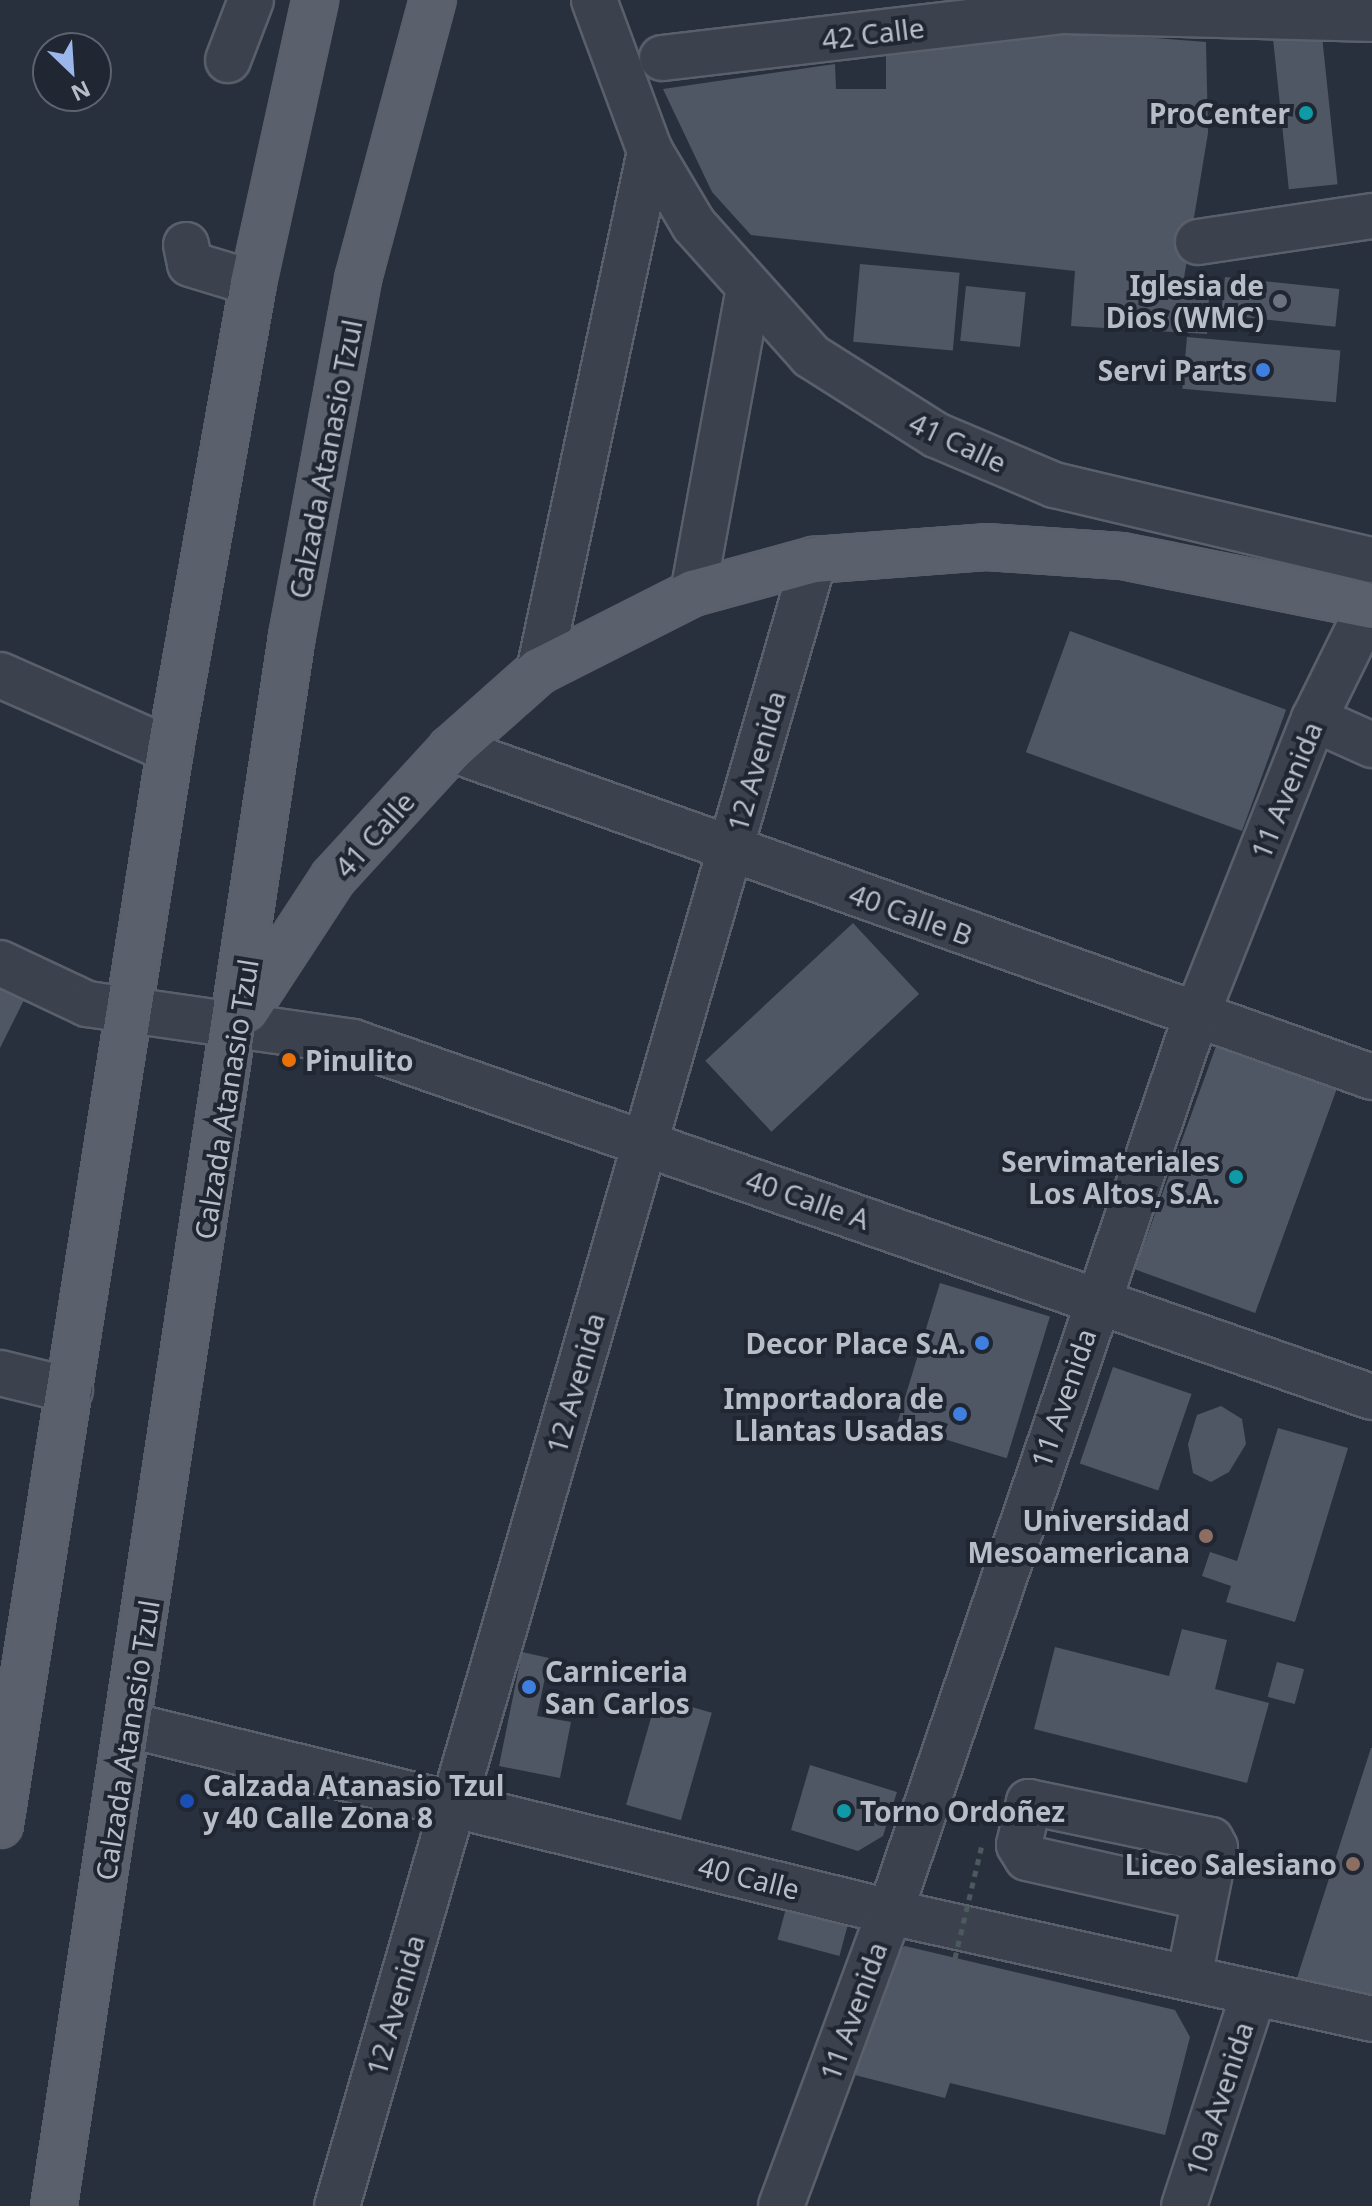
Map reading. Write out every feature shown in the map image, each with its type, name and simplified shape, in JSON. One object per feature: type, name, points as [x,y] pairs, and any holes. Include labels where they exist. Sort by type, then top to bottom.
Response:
[{"type":"main road","points":[[0,1825],[170,750],[253,283],[315,0]]},
{"type":"main road","name":"Calzada Atanasio Tzul","points":[[54,2206],[238,1024],[292,636],[358,279],[433,0]]},
{"type":"main road","name":"41 Calle","points":[[238,1024],[333,878],[451,749],[539,671],[693,593],[814,560],[986,547],[1122,556],[1371,604]]},
{"type":"street","points":[[228,60],[251,0]]},
{"type":"street","name":"41 Calle","points":[[594,0],[650,151],[694,225],[748,292],[811,356],[889,409],[983,456],[1127,507],[1372,560]]},
{"type":"street","name":"42 Calle","points":[[662,58],[1065,11],[1372,19]]},
{"type":"street","points":[[539,671],[650,151]]},
{"type":"street","points":[[1198,242],[1372,216]]},
{"type":"street","points":[[186,245],[190,264],[253,283]]},
{"type":"street","points":[[693,593],[748,292]]},
{"type":"street","name":"12 Avenida","points":[[337,2206],[814,560]]},
{"type":"street","name":"11 Avenida","points":[[781,2206],[890,1912],[1096,1298],[1195,1019],[1314,719],[1371,604]]},
{"type":"street","points":[[0,675],[170,750]]},
{"type":"street","points":[[1314,719],[1372,745]]},
{"type":"street","name":"40 Calle B","points":[[451,749],[731,848],[1195,1019],[1372,1077]]},
{"type":"street","name":"40 Calle A","points":[[0,963],[87,1004],[353,1042],[1096,1298],[1372,1397]]},
{"type":"street","points":[[0,1373],[70,1390]]},
{"type":"street","name":"40 Calle","points":[[129,1725],[890,1912],[1372,2019]]},
{"type":"street","points":[[1189,1978],[1204,1898]]},
{"type":"street","name":"10a Avenida","points":[[1184,2206],[1254,1993]]},
{"type":"path","points":[[955,1958],[982,1845]]},
{"type":"building","points":[[1080,32],[1206,42],[1208,133],[1184,278],[1210,280],[1207,334],[1071,326],[1075,271],[751,235],[712,192],[663,89],[835,64],[836,89],[886,89],[886,55]]},
{"type":"building","name":"ProCenter","points":[[1322,36],[1338,184],[1289,189],[1273,41]]},
{"type":"building","points":[[860,264],[960,273],[953,350],[853,342]]},
{"type":"building","name":"Iglesia de Dios (WMC)","points":[[1225,277],[1339,289],[1335,327],[1221,315]]},
{"type":"building","points":[[966,286],[1026,292],[1020,347],[960,341]]},
{"type":"building","name":"Servi Parts","points":[[1187,337],[1340,350],[1336,402],[1182,389]]},
{"type":"building","points":[[1070,631],[1286,710],[1242,831],[1026,752]]},
{"type":"building","points":[[853,923],[919,994],[771,1132],[705,1061]]},
{"type":"building","points":[[0,983],[26,996],[0,1048]]},
{"type":"building","name":"Servimateriales Los Altos, S.A.","points":[[1218,1041],[1338,1085],[1255,1313],[1135,1269]]},
{"type":"building","name":"Decor Place S.A.","points":[[940,1283],[1050,1317],[1007,1458],[897,1425]]},
{"type":"building","points":[[1113,1367],[1191,1394],[1158,1490],[1080,1463]]},
{"type":"building","points":[[1221,1406],[1242,1419],[1246,1444],[1229,1472],[1211,1482],[1193,1473],[1188,1444],[1197,1415]]},
{"type":"building","points":[[1278,1428],[1348,1448],[1295,1622],[1226,1602],[1231,1586],[1202,1576],[1210,1552],[1237,1561]]},
{"type":"building","points":[[1182,1629],[1227,1640],[1215,1689],[1269,1703],[1247,1783],[1034,1729],[1055,1647],[1169,1676]]},
{"type":"building","name":"Carniceria San Carlos","points":[[522,1652],[549,1658],[537,1716],[571,1722],[560,1778],[499,1766]]},
{"type":"building","points":[[1277,1662],[1304,1669],[1295,1704],[1268,1697]]},
{"type":"building","points":[[657,1697],[712,1713],[681,1820],[626,1805]]},
{"type":"building","name":"Liceo Salesiano","points":[[1372,1748],[1372,1999],[1296,1981]]},
{"type":"building","name":"Torno Ordoñez","points":[[810,1765],[897,1792],[883,1836],[858,1851],[791,1830]]},
{"type":"building","points":[[789,1897],[851,1914],[839,1956],[778,1940]]},
{"type":"building","points":[[905,1946],[1175,2010],[1190,2037],[1165,2135],[950,2083],[945,2098],[847,2073],[883,1957]]},
{"type":"place","name":"ProCenter","points":[[1306,113]]},
{"type":"place","name":"Iglesia de Dios (WMC)","points":[[1280,301]]},
{"type":"place","name":"Servi Parts","points":[[1263,370]]},
{"type":"place","name":"Pinulito","points":[[289,1060]]},
{"type":"place","name":"Servimateriales Los Altos, S.A.","points":[[1236,1177]]},
{"type":"place","name":"Decor Place S.A.","points":[[982,1343]]},
{"type":"place","name":"Importadora de Llantas Usadas","points":[[960,1414]]},
{"type":"place","name":"Universidad Mesoamericana","points":[[1206,1536]]},
{"type":"place","name":"Carniceria San Carlos","points":[[529,1687]]},
{"type":"place","name":"Calzada Atanasio Tzul y 40 Calle Zona 8","points":[[187,1801]]},
{"type":"place","name":"Torno Ordoñez","points":[[844,1811]]},
{"type":"place","name":"Liceo Salesiano","points":[[1353,1864]]}]
